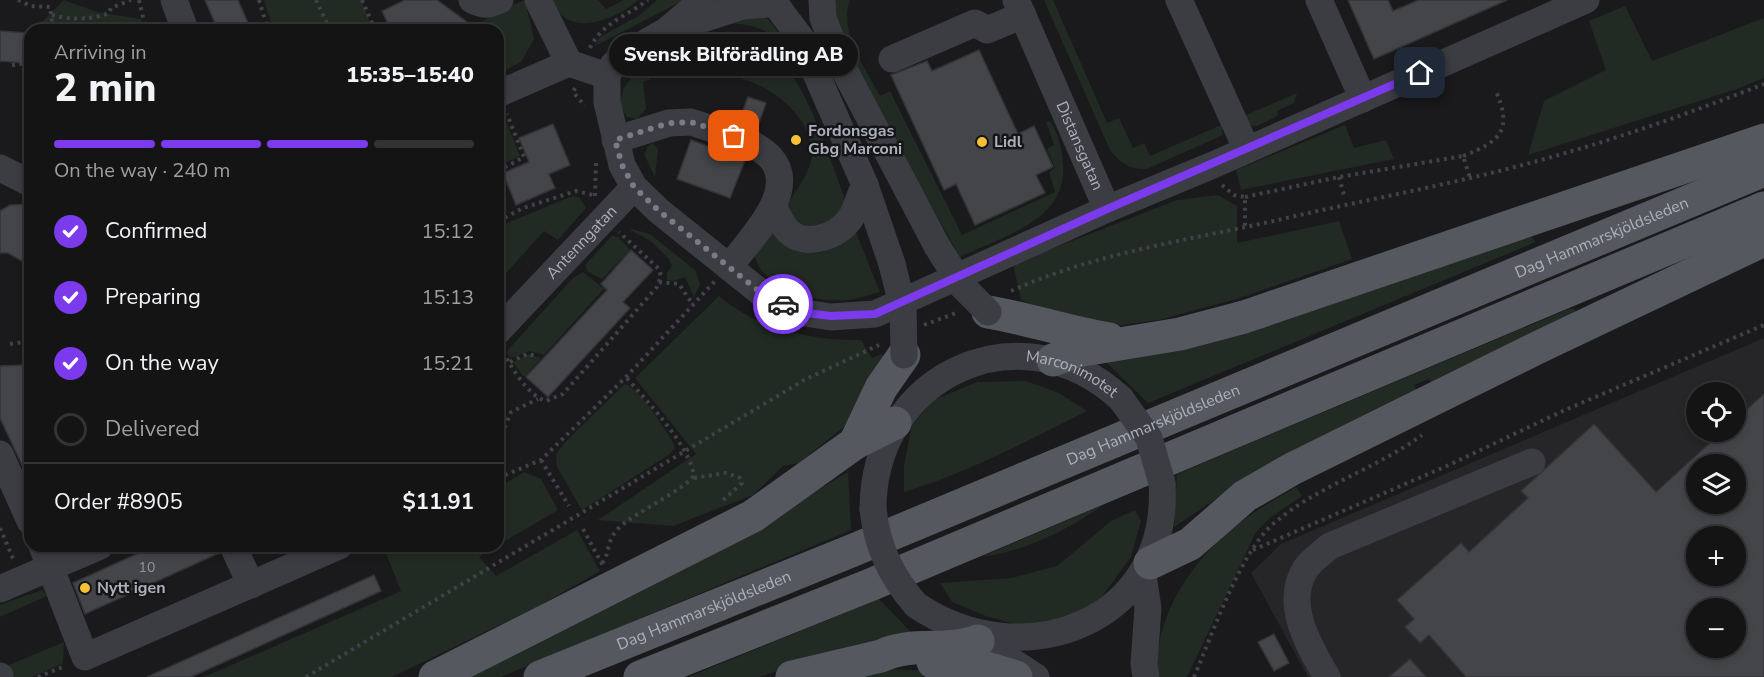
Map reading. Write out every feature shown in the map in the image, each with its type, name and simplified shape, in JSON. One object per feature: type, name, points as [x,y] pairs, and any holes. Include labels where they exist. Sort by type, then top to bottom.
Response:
[{"type":"main road","points":[[1045,359],[1077,351],[1180,334],[1244,317],[1764,140]]},
{"type":"main road","name":"Dag Hammarskjöldsleden","points":[[540,677],[856,549],[1764,170]]},
{"type":"main road","points":[[640,677],[880,581],[1764,208]]},
{"type":"main road","points":[[1146,569],[1190,544],[1245,496],[1292,469],[1541,346],[1764,240]]},
{"type":"main road","points":[[988,312],[1029,319],[1063,331],[1127,342]]},
{"type":"main road","points":[[855,443],[881,388],[904,355]]},
{"type":"main road","points":[[435,677],[753,516],[855,443],[898,419]]},
{"type":"main road","points":[[792,677],[881,656],[893,650],[961,648],[985,643]]},
{"type":"main road","points":[[881,656],[894,660],[983,667],[1016,677]]},
{"type":"street","points":[[174,0],[183,24]]},
{"type":"street","points":[[472,0],[489,4],[500,0]]},
{"type":"street","points":[[538,0],[569,63]]},
{"type":"street","points":[[703,0],[666,31],[624,55],[612,65],[607,76],[606,102],[622,165],[634,187],[723,273],[765,296],[798,312],[831,316],[875,314],[1107,209]]},
{"type":"street","points":[[666,31],[743,6],[769,4],[805,6],[814,0]]},
{"type":"street","points":[[822,0],[823,18],[840,60],[937,246],[962,286],[988,312],[1024,338],[1045,359]]},
{"type":"street","points":[[1179,0],[1247,150]]},
{"type":"street","points":[[1319,0],[1363,99]]},
{"type":"street","name":"Distansgatan","points":[[1019,8],[1107,209],[1213,165],[1586,0]]},
{"type":"street","points":[[769,4],[800,37],[865,184],[892,264],[903,308],[904,355],[898,419]]},
{"type":"street","points":[[892,59],[975,23],[987,30],[1019,8]]},
{"type":"street","points":[[504,92],[569,63],[607,76]]},
{"type":"street","points":[[615,140],[669,123],[691,122],[742,140],[770,157],[778,172],[780,194],[773,207],[723,273]]},
{"type":"street","points":[[0,169],[24,180]]},
{"type":"street","points":[[773,207],[788,231],[800,240],[814,240],[833,233],[849,221],[865,184]]},
{"type":"street","name":"Antenngatan","points":[[504,338],[634,187]]},
{"type":"street","name":"Marconimotet","points":[[999,357],[1045,359],[1089,375],[1121,399],[1149,438],[1162,483],[1160,532],[1146,569],[1117,608],[1076,634],[1029,646],[985,643],[945,627],[916,605],[894,577],[885,561],[875,527],[873,509],[875,473],[880,456],[898,419],[928,387],[962,367],[999,357]]},
{"type":"street","points":[[0,454],[24,507]]},
{"type":"street","points":[[1327,677],[1297,613],[1299,585],[1306,567],[1330,546],[1532,462]]},
{"type":"street","points":[[11,584],[46,557],[71,552]]},
{"type":"street","points":[[237,552],[251,585]]},
{"type":"street","points":[[46,557],[86,657],[325,552]]},
{"type":"street","points":[[1146,569],[1148,608],[1144,664],[1146,677]]},
{"type":"street","points":[[985,643],[1036,677]]},
{"type":"path","points":[[18,0],[31,6],[50,7],[53,24]]},
{"type":"path","points":[[52,15],[74,18],[103,16],[109,13],[111,8],[130,0]]},
{"type":"path","points":[[139,0],[145,24]]},
{"type":"path","points":[[259,0],[266,24]]},
{"type":"path","points":[[316,0],[327,24]]},
{"type":"path","points":[[362,0],[372,24]]},
{"type":"path","points":[[12,65],[24,64]]},
{"type":"path","points":[[1213,165],[1224,187],[1234,195],[1245,197],[1339,177],[1463,156],[1485,148],[1500,132],[1505,121],[1504,109],[1495,89]]},
{"type":"path","points":[[504,107],[524,157],[504,166]]},
{"type":"path","points":[[1463,156],[1470,178]]},
{"type":"path","points":[[1339,177],[1344,195]]},
{"type":"path","points":[[504,218],[523,208],[576,190],[593,195]]},
{"type":"path","points":[[1245,197],[1245,227]]},
{"type":"path","points":[[609,237],[622,224]]},
{"type":"path","points":[[504,429],[511,412],[521,405],[538,399],[546,401],[562,394],[658,282],[661,276],[659,269],[616,230]]},
{"type":"path","points":[[504,475],[541,460],[626,377],[723,273]]},
{"type":"path","points":[[658,282],[679,284],[693,304]]},
{"type":"path","points":[[1253,550],[1449,465],[1565,410],[1764,325]]},
{"type":"path","points":[[10,344],[24,342]]},
{"type":"path","points":[[510,362],[527,354],[537,356]]},
{"type":"path","points":[[504,355],[517,376],[538,399]]},
{"type":"path","points":[[626,377],[692,464],[693,478]]},
{"type":"path","points":[[1194,677],[1253,550],[1275,522],[1428,431]]},
{"type":"path","points":[[541,460],[569,506]]},
{"type":"path","points":[[602,564],[606,558],[608,542],[621,526],[693,478],[726,473],[735,474],[742,481],[736,490],[712,508]]},
{"type":"path","points":[[0,528],[11,584]]},
{"type":"path","points":[[583,529],[606,572]]},
{"type":"path","points":[[38,677],[86,657]]},
{"type":"shaded area","points":[[64,0],[97,12],[141,19],[142,24],[40,24]]},
{"type":"shaded area","points":[[264,0],[361,0],[371,24],[271,24]]},
{"type":"shaded area","points":[[525,0],[534,39],[521,62],[504,71],[504,24],[481,24],[491,15]]},
{"type":"shaded area","points":[[553,0],[598,0],[606,9],[624,0],[638,0],[605,19],[580,23],[569,20],[559,12]]},
{"type":"shaded area","points":[[657,0],[684,0],[595,46],[600,37],[640,15]]},
{"type":"shaded area","points":[[834,0],[850,0],[847,12],[848,25],[855,50],[880,96],[890,91],[962,235],[1055,192],[1049,172],[1055,168],[1047,149],[1054,145],[1046,122],[1050,121],[1061,147],[1062,184],[1055,200],[1043,213],[1011,234],[960,257],[839,42]]},
{"type":"shaded area","points":[[1044,0],[1053,0],[1107,123],[1119,118],[1133,148],[1144,143],[1150,156],[1221,125],[1223,135],[1147,169],[1130,167],[1118,159],[1110,150]]},
{"type":"shaded area","points":[[1625,6],[1652,61],[1764,18],[1764,78],[1734,90],[1528,155],[1544,101],[1606,70],[1589,21]]},
{"type":"shaded area","points":[[766,17],[792,49],[790,51],[776,38],[761,29],[743,24],[724,23],[721,19]]},
{"type":"shaded area","points":[[721,37],[741,38],[761,44],[790,72],[802,91],[822,135],[844,196],[844,212],[832,224],[803,232],[787,206],[809,168],[811,144],[802,122],[786,103],[765,88],[741,78],[715,72],[689,71],[665,74],[643,82],[646,109],[637,119],[627,117],[620,106],[623,89],[643,62]]},
{"type":"shaded area","points":[[1297,93],[1294,103],[1277,111],[1278,116],[1257,126],[1248,125],[1244,116]]},
{"type":"shaded area","points":[[504,116],[520,156],[504,163]]},
{"type":"shaded area","points":[[1345,125],[1354,148],[1386,140],[1394,159],[1241,190],[1236,170]]},
{"type":"shaded area","points":[[653,143],[658,150],[655,177],[644,154],[648,146]]},
{"type":"shaded area","points":[[1218,195],[1237,206],[1237,243],[1339,221],[1352,259],[1240,298],[1159,320],[1092,329],[1021,300],[1013,264],[1177,200]]},
{"type":"shaded area","points":[[572,196],[579,197],[586,208],[558,240],[544,231],[504,275],[504,224]]},
{"type":"shaded area","points":[[630,230],[650,234],[695,270],[700,284],[694,297],[685,277],[673,281],[667,280],[667,273],[672,266],[669,259],[651,241]]},
{"type":"shaded area","points":[[774,230],[796,246],[814,253],[832,248],[855,230],[880,292],[835,301],[805,296],[777,284],[765,275],[754,251]]},
{"type":"shaded area","points":[[1527,232],[1536,242],[1148,403],[1106,362]]},
{"type":"shaded area","points":[[612,236],[618,237],[630,250],[602,279],[588,272],[585,265]]},
{"type":"shaded area","points":[[583,272],[604,289],[544,355],[530,351],[511,358],[507,353],[508,350],[573,278]]},
{"type":"shaded area","points":[[719,296],[750,317],[768,325],[805,335],[861,340],[872,358],[881,354],[887,356],[855,418],[799,463],[783,466],[753,495],[673,526],[598,520],[696,454],[635,378]]},
{"type":"shaded area","points":[[1569,309],[1574,309],[1577,313],[1433,387],[1429,379],[1414,385],[1418,394],[1265,466],[1174,527],[1177,474]]},
{"type":"shaded area","points":[[1764,338],[1764,677],[1308,677],[1251,573],[1281,544]]},
{"type":"shaded area","points":[[528,354],[541,358],[526,376],[523,376],[513,362]]},
{"type":"shaded area","points":[[1026,381],[1059,393],[1087,411],[974,466],[904,492],[904,465],[912,425],[934,400],[977,382]]},
{"type":"shaded area","points":[[625,384],[645,402],[665,429],[675,448],[670,454],[582,510],[557,467],[556,454],[566,441]]},
{"type":"shaded area","points":[[524,472],[541,479],[558,510],[504,542],[504,484]]},
{"type":"shaded area","points":[[848,472],[851,530],[501,677],[449,677],[779,513]]},
{"type":"shaded area","points":[[1296,487],[1302,496],[1271,517],[1256,532],[1187,677],[1158,677],[1161,634],[1168,613],[1189,575],[1218,541],[1234,527]]},
{"type":"shaded area","points":[[1103,505],[1045,539],[1013,550],[981,557]]},
{"type":"shaded area","points":[[1135,510],[1141,521],[1131,557],[1100,599],[1062,623],[1032,629],[986,616],[952,602],[940,583],[1011,578],[1057,566],[1111,521]]},
{"type":"shaded area","points":[[577,530],[600,571],[539,606],[392,677],[204,677],[401,591],[387,552],[487,552],[479,557],[496,576]]},
{"type":"shaded area","points":[[42,590],[47,596],[0,617],[0,605]]},
{"type":"shaded area","points":[[879,599],[913,634],[805,661],[760,677],[688,677]]},
{"type":"shaded area","points":[[64,642],[63,663],[32,677],[8,677],[4,667]]},
{"type":"shaded area","points":[[889,669],[948,672],[971,677],[832,677]]},
{"type":"building","points":[[205,0],[238,0],[248,24],[215,24]]},
{"type":"building","points":[[405,0],[437,0],[470,24],[388,24],[382,11]]},
{"type":"building","points":[[1348,0],[1388,0],[1393,11],[1419,0],[1507,0],[1374,59]]},
{"type":"building","points":[[0,31],[24,33],[24,63],[0,61]]},
{"type":"building","name":"Lidl","points":[[979,50],[1018,134],[1034,126],[1053,167],[1036,175],[1045,193],[975,225],[956,184],[944,190],[891,75],[927,61],[932,71]]},
{"type":"building","points":[[748,97],[766,103],[757,129],[747,128],[739,121]]},
{"type":"building","points":[[553,124],[570,165],[549,174],[555,188],[516,205],[504,173],[529,162],[519,138]]},
{"type":"building","points":[[691,140],[727,153],[738,151],[746,158],[730,198],[677,179]]},
{"type":"building","points":[[24,204],[24,262],[8,253],[0,253],[0,211],[10,205]]},
{"type":"building","points":[[631,250],[653,270],[623,302],[630,308],[548,397],[526,377],[607,290],[601,284]]},
{"type":"building","points":[[24,365],[24,469],[0,418],[0,366]]},
{"type":"building","points":[[1764,394],[1764,677],[1466,677],[1429,635],[1420,643],[1405,627],[1414,619],[1397,600],[1461,543],[1469,552],[1528,498],[1521,491],[1594,424],[1656,492],[1686,465],[1686,514],[1746,514],[1746,454],[1698,454],[1711,442],[1746,442],[1746,410]]},
{"type":"building","points":[[141,552],[219,553],[85,614],[73,583]]},
{"type":"building","points":[[374,575],[381,591],[191,677],[147,677]]},
{"type":"building","points":[[1274,634],[1289,663],[1274,671],[1258,642]]},
{"type":"building","points":[[1410,659],[1426,677],[1389,677]]},
{"type":"way so far","points":[[734,136],[691,122],[669,123],[615,140],[622,165],[634,187],[659,211],[765,296],[783,304]]},
{"type":"place","name":"Svensk Bilförädling AB","points":[[734,136]]},
{"type":"place","name":"Fordonsgas Gbg Marconi","points":[[796,140]]},
{"type":"place","name":"Lidl","points":[[982,142]]},
{"type":"place","name":"Nytt igen","points":[[85,588]]},
{"type":"route","points":[[783,304],[798,312],[831,316],[875,314],[1107,209],[1213,165],[1420,73]]}]
